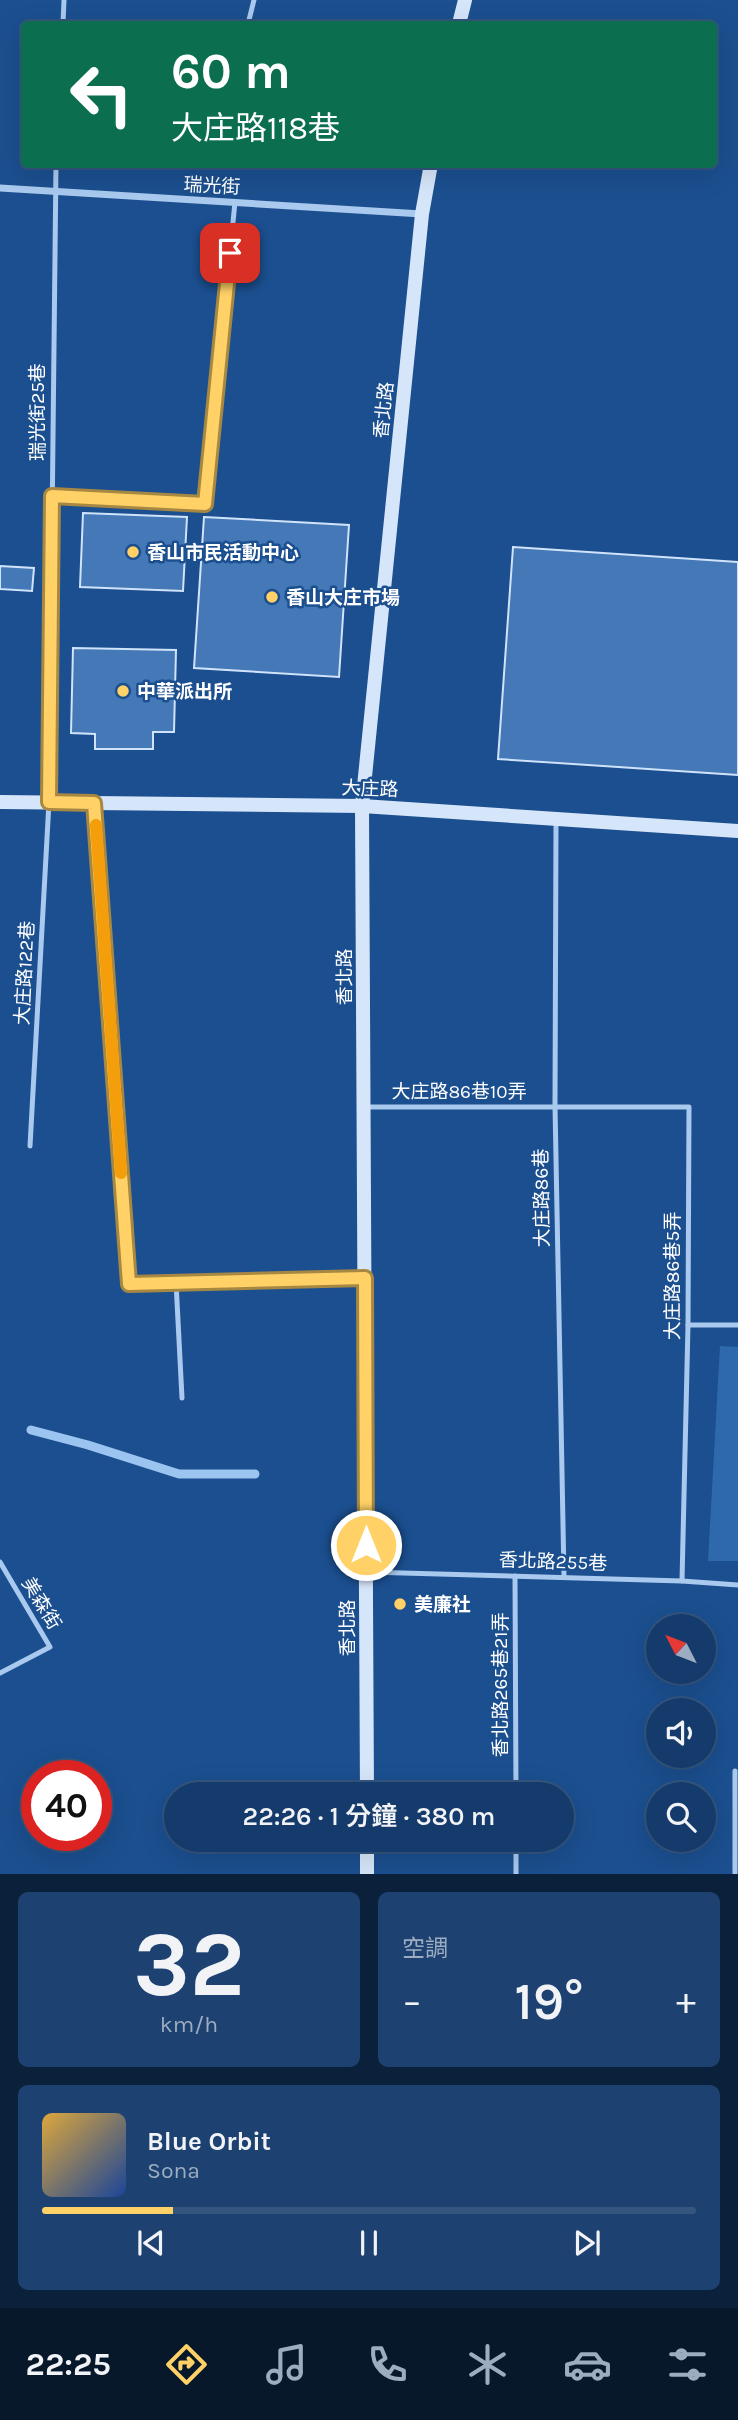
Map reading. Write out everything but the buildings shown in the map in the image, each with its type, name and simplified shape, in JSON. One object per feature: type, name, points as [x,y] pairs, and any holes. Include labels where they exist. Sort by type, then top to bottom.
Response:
[{"type":"street","points":[[460,21],[465,0]]},
{"type":"street","name":"香北路","points":[[367,1782],[362,806],[422,214],[430,168]]},
{"type":"street","name":"瑞光街","points":[[0,188],[422,214]]},
{"type":"street","name":"大庄路","points":[[0,802],[362,806],[738,831]]},
{"type":"street","points":[[367,1852],[367,1874]]},
{"type":"lane","points":[[63,21],[64,0]]},
{"type":"lane","points":[[249,21],[254,0]]},
{"type":"lane","name":"瑞光街25巷","points":[[49,802],[56,168]]},
{"type":"lane","points":[[52,496],[205,504],[235,202]]},
{"type":"lane","name":"大庄路122巷","points":[[30,1146],[49,802]]},
{"type":"lane","points":[[94,803],[129,1284],[365,1278]]},
{"type":"lane","name":"大庄路86巷","points":[[556,819],[555,1106],[564,1577]]},
{"type":"lane","name":"大庄路86巷10弄","points":[[364,1107],[555,1106]]},
{"type":"lane","name":"大庄路86巷5弄","points":[[555,1106],[689,1107],[688,1325],[682,1581]]},
{"type":"lane","points":[[176,1282],[183,1398]]},
{"type":"lane","points":[[688,1325],[738,1325]]},
{"type":"lane","name":"美森街","points":[[0,1562],[50,1647],[0,1672]]},
{"type":"lane","name":"香北路255巷","points":[[367,1572],[738,1585]]},
{"type":"lane","name":"香北路265巷21弄","points":[[515,1576],[516,1782]]},
{"type":"lane","points":[[735,1874],[736,1771]]},
{"type":"lane","points":[[516,1852],[516,1874]]},
{"type":"shaded area","points":[[720,1346],[738,1347],[738,1561],[708,1561]]},
{"type":"waterway","points":[[31,1430],[179,1474],[255,1474]]},
{"type":"slow traffic","points":[[96,825],[121,1173]]},
{"type":"place","name":"香山市民活動中心","points":[[133,552]]},
{"type":"place","name":"香山大庄市場","points":[[272,597]]},
{"type":"place","name":"中華派出所","points":[[123,691]]},
{"type":"place","name":"美廉社","points":[[400,1604]]},
{"type":"route","points":[[230,253],[205,504],[52,496],[49,802],[94,803],[129,1284],[365,1278],[366,1545]]}]
